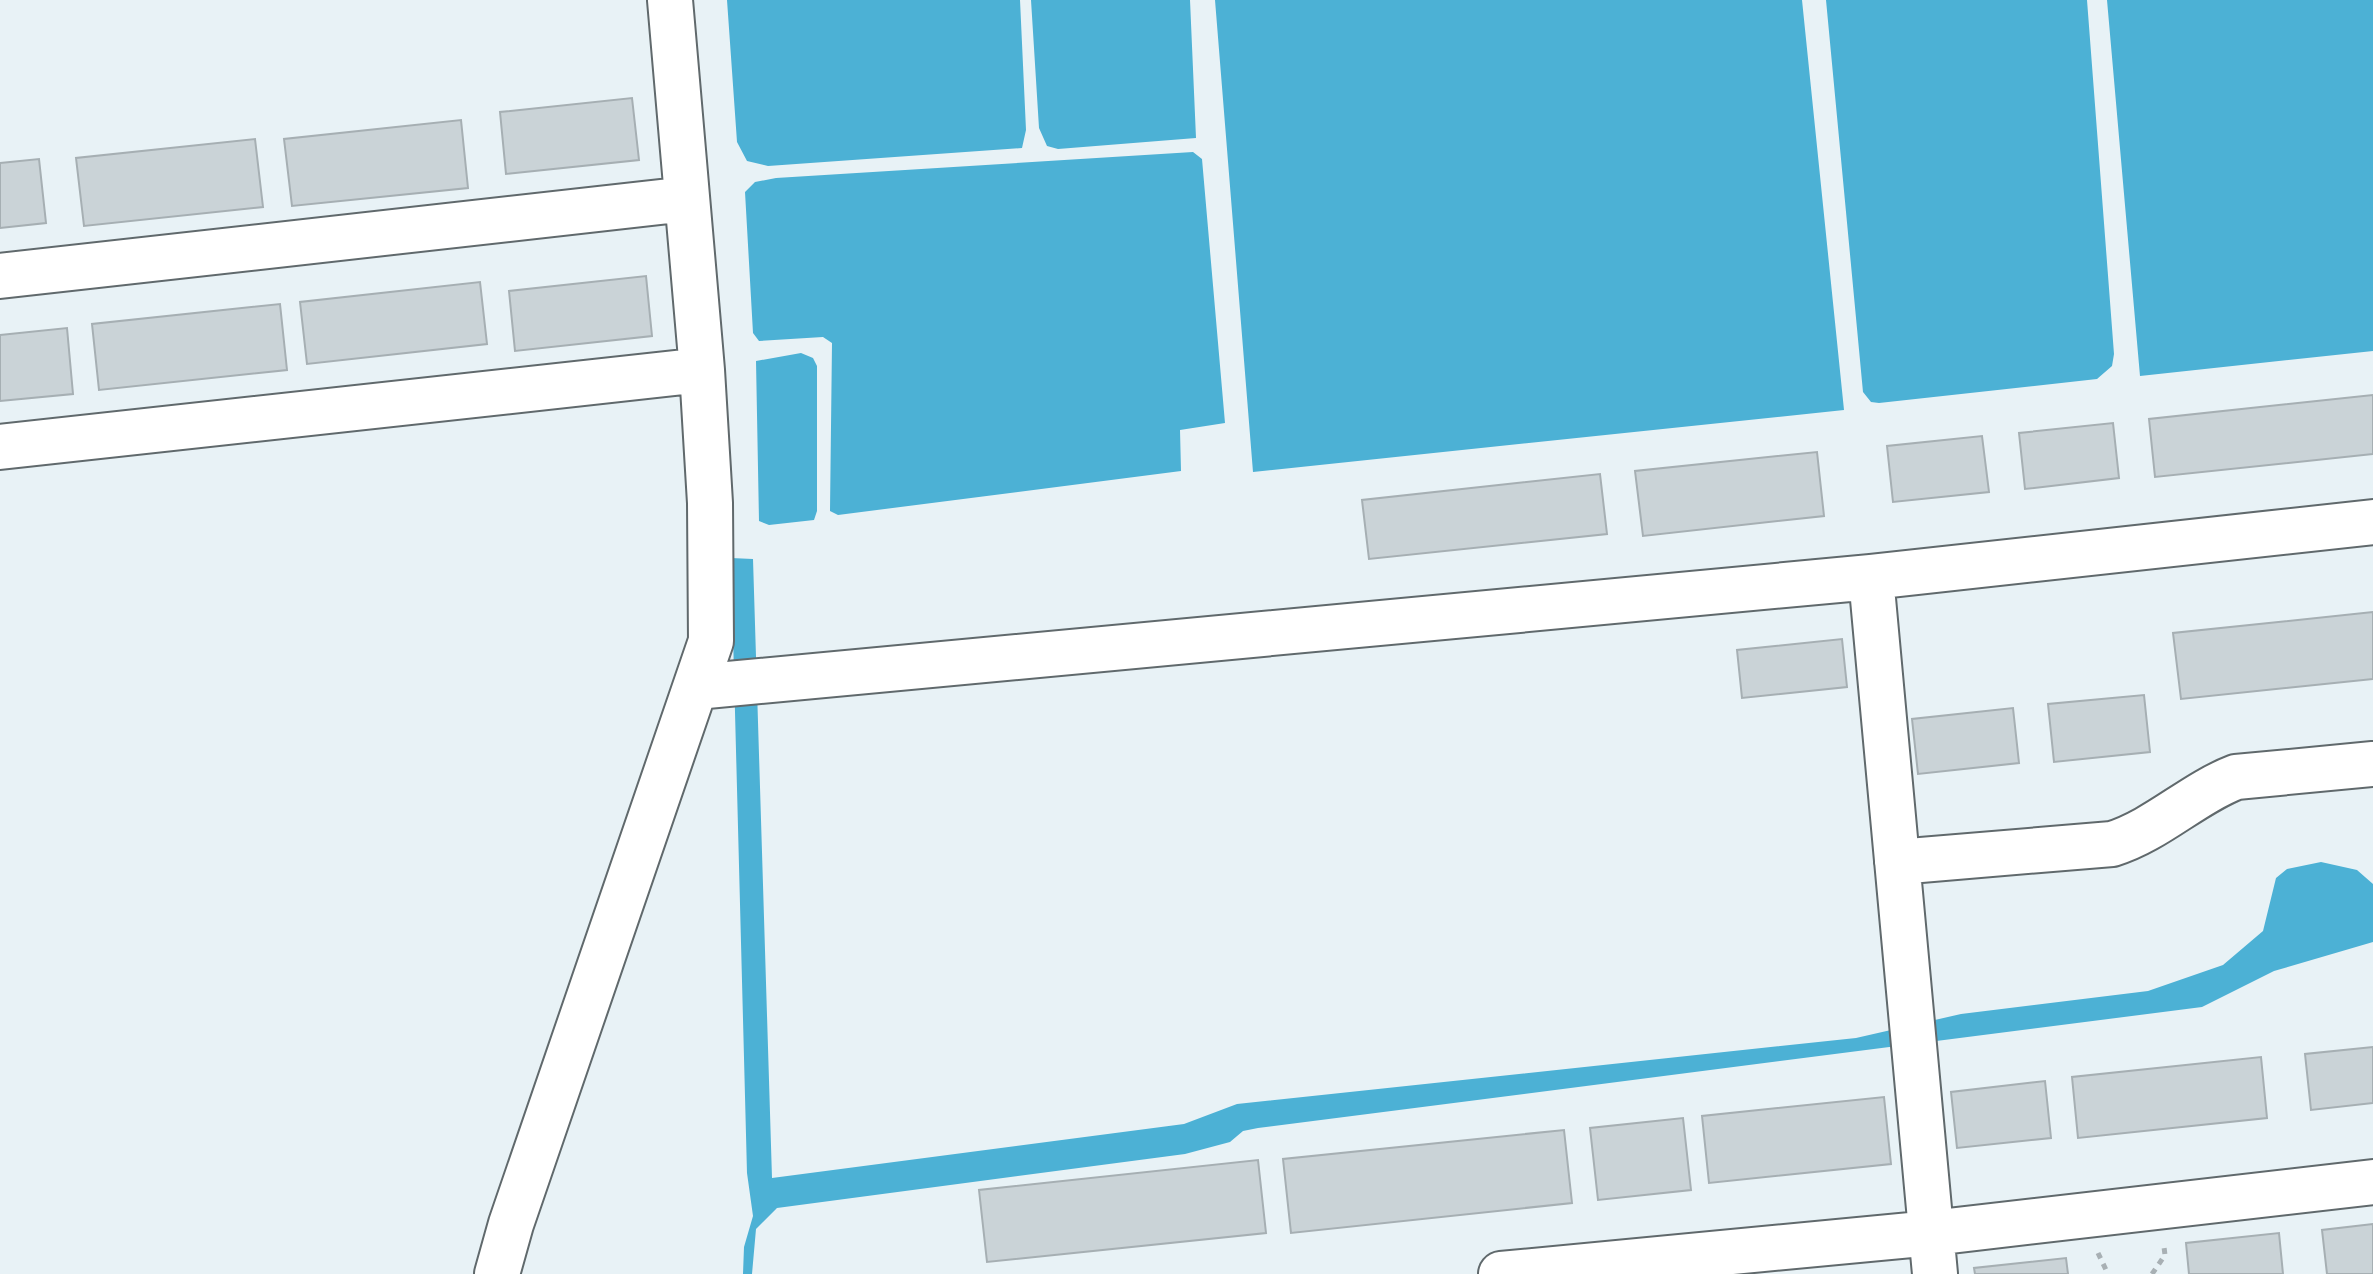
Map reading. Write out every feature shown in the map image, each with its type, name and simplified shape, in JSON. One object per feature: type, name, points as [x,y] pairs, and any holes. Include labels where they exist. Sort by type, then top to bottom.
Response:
[{"type":"street","points":[[497,1274],[516,1209],[711,641],[710,503],[702,370],[670,0]]},
{"type":"street","points":[[0,276],[687,199]]},
{"type":"street","points":[[0,447],[702,370]]},
{"type":"street","points":[[696,687],[1871,577],[2373,522]]},
{"type":"street","points":[[1871,577],[1934,1253]]},
{"type":"street","points":[[1897,862],[2112,844],[2133,837],[2215,785],[2236,777],[2373,764]]},
{"type":"street","points":[[1501,1274],[1934,1253],[2373,1182]]},
{"type":"water","points":[[727,0],[1020,0],[1026,130],[1022,148],[768,166],[747,161],[737,142]]},
{"type":"water","points":[[1031,0],[1190,0],[1196,138],[1058,149],[1047,146],[1039,128]]},
{"type":"water","points":[[1215,0],[1802,0],[1844,410],[1253,472]]},
{"type":"water","points":[[1826,0],[2087,0],[2114,354],[2112,366],[2097,379],[1879,403],[1871,402],[1863,392]]},
{"type":"water","points":[[2107,0],[2373,0],[2373,351],[2140,376]]},
{"type":"water","points":[[1193,152],[1202,159],[1225,423],[1180,430],[1181,471],[838,515],[830,511],[832,343],[823,337],[759,341],[753,333],[745,192],[755,182],[776,178]]},
{"type":"water","points":[[801,353],[813,358],[817,366],[817,511],[814,520],[769,525],[759,521],[756,361]]},
{"type":"water","points":[[731,558],[753,559],[772,1178],[1184,1124],[1237,1104],[1856,1038],[1961,1014],[2148,991],[2223,965],[2263,931],[2276,878],[2287,869],[2321,862],[2357,870],[2373,884],[2373,942],[2274,971],[2202,1007],[1258,1128],[1243,1131],[1230,1142],[1185,1154],[777,1208],[756,1229],[752,1274],[743,1274],[744,1247],[753,1216],[747,1173]]},
{"type":"building","points":[[632,98],[639,160],[506,174],[500,112]]},
{"type":"building","points":[[461,120],[468,188],[292,206],[284,139]]},
{"type":"building","points":[[255,139],[263,207],[84,226],[76,158]]},
{"type":"building","points":[[39,159],[46,223],[0,228],[0,163]]},
{"type":"building","points":[[646,276],[652,336],[515,351],[509,291]]},
{"type":"building","points":[[480,282],[487,344],[307,364],[300,302]]},
{"type":"building","points":[[280,304],[287,370],[99,390],[92,324]]},
{"type":"building","points":[[67,328],[73,394],[0,401],[0,335]]},
{"type":"building","points":[[2373,395],[2373,454],[2155,477],[2149,419]]},
{"type":"building","points":[[2113,423],[2119,478],[2025,489],[2019,433]]},
{"type":"building","points":[[1982,436],[1989,492],[1893,502],[1887,446]]},
{"type":"building","points":[[1817,452],[1824,516],[1643,536],[1635,471]]},
{"type":"building","points":[[1600,474],[1607,534],[1369,559],[1362,500]]},
{"type":"building","points":[[2373,612],[2373,679],[2181,699],[2173,633]]},
{"type":"building","points":[[1842,639],[1847,687],[1742,698],[1737,650]]},
{"type":"building","points":[[2144,695],[2150,752],[2054,762],[2048,704]]},
{"type":"building","points":[[2013,708],[2019,763],[1918,774],[1912,719]]},
{"type":"building","points":[[2373,1047],[2373,1103],[2311,1110],[2305,1054]]},
{"type":"building","points":[[2261,1057],[2267,1118],[2078,1138],[2072,1077]]},
{"type":"building","points":[[2045,1081],[2051,1138],[1957,1148],[1951,1092]]},
{"type":"building","points":[[1884,1097],[1891,1164],[1709,1183],[1702,1116]]},
{"type":"building","points":[[1683,1118],[1691,1190],[1598,1200],[1590,1128]]},
{"type":"building","points":[[1564,1130],[1572,1203],[1291,1233],[1283,1159]]},
{"type":"building","points":[[1258,1160],[1266,1233],[987,1262],[979,1190]]},
{"type":"building","points":[[2373,1224],[2373,1274],[2327,1274],[2322,1230]]},
{"type":"building","points":[[2279,1233],[2283,1274],[2189,1274],[2186,1243]]},
{"type":"building","points":[[2066,1258],[2068,1274],[1975,1274],[1974,1268]]}]
